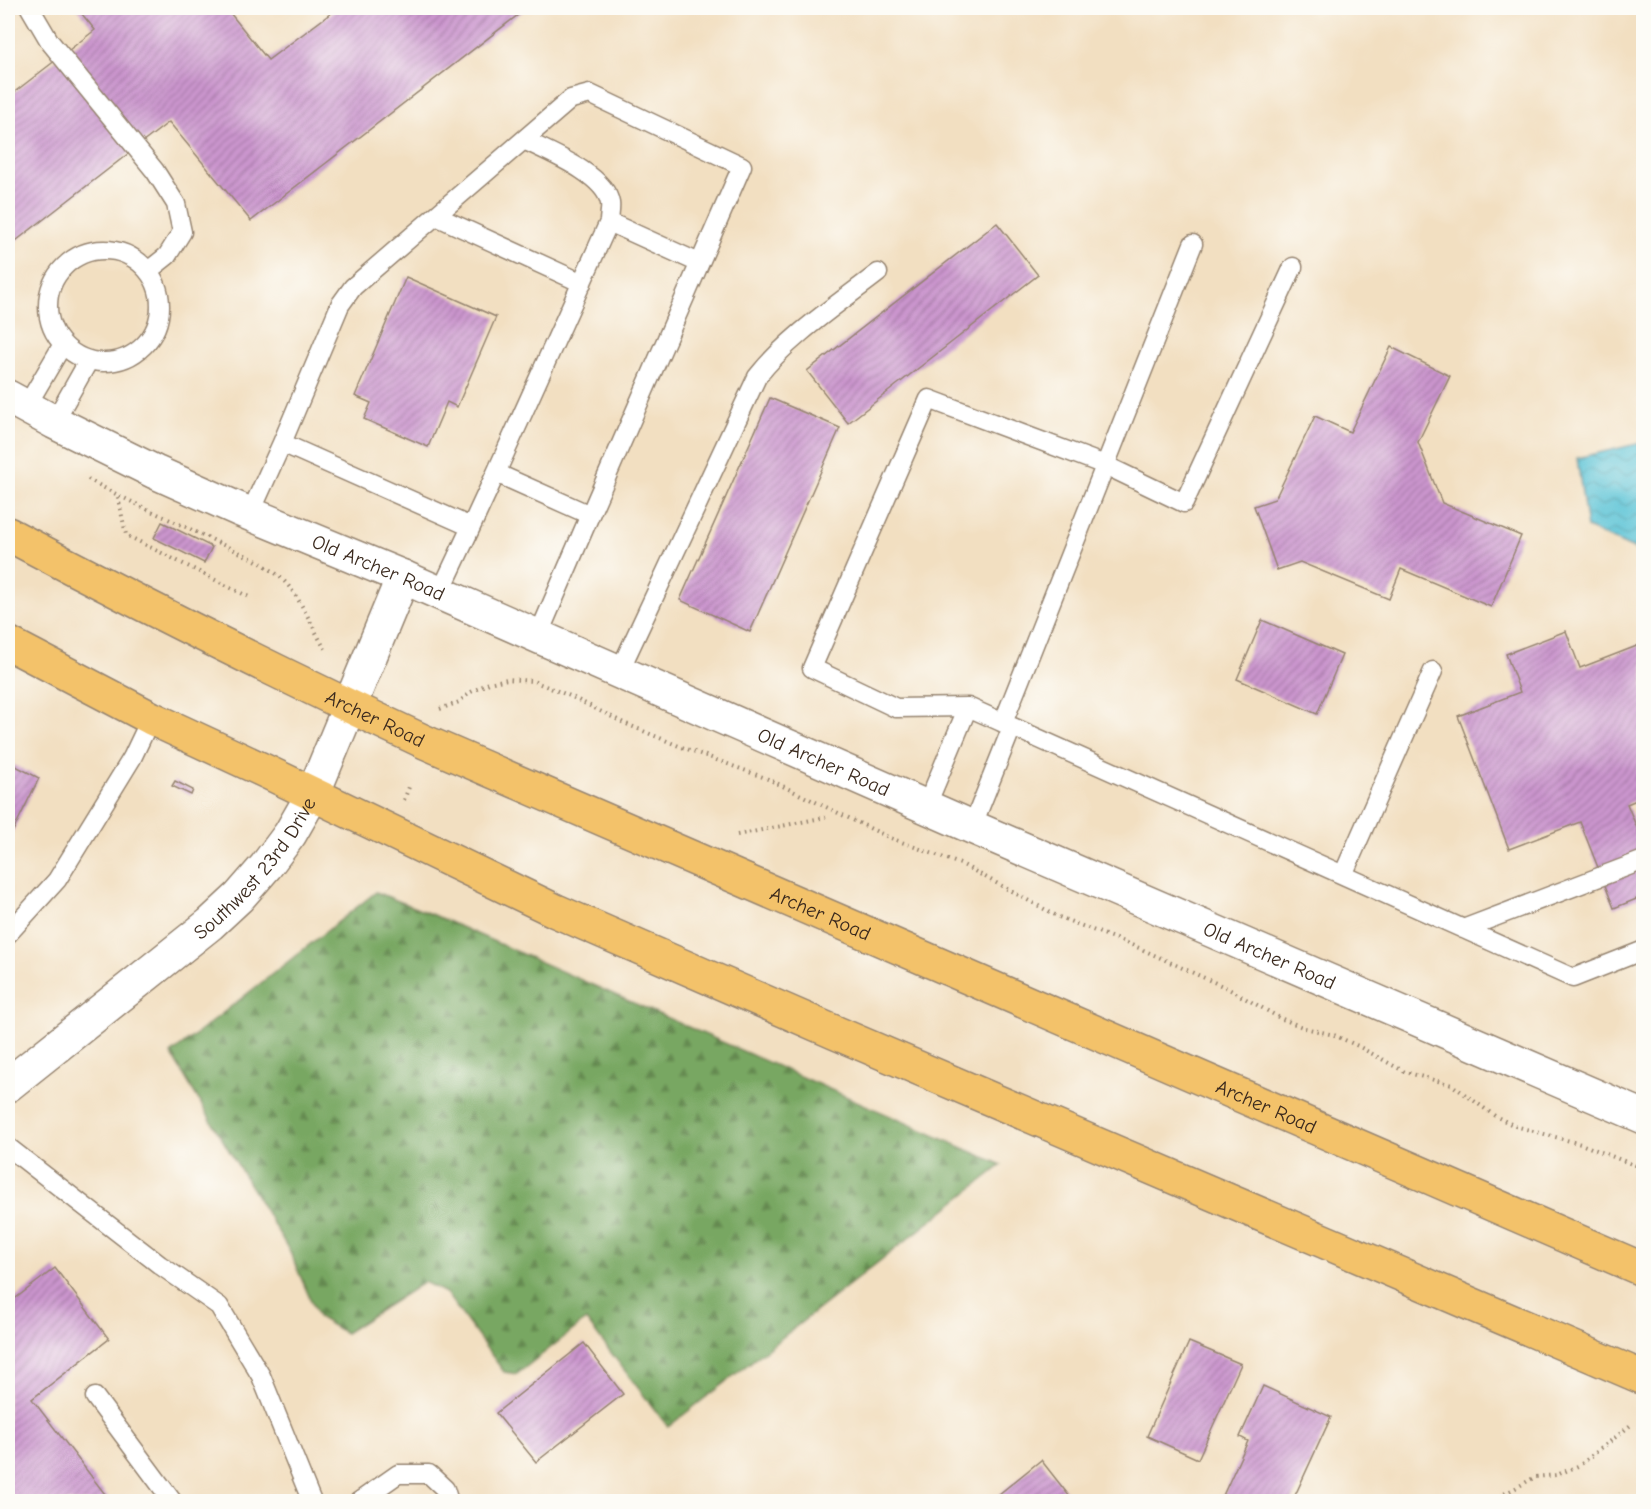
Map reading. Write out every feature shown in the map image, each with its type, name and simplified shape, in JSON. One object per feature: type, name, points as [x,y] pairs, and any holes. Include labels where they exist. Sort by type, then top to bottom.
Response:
[{"type":"main road","name":"Archer Road","points":[[8,534],[137,602],[436,746],[1644,1270]]},
{"type":"main road","points":[[8,643],[151,718],[556,911],[1644,1378]]},
{"type":"street","name":"Old Archer Road","points":[[17,402],[155,472],[250,514],[440,593],[926,807],[1644,1117]]},
{"type":"street","name":"Southwest 23rd Drive","points":[[8,1085],[192,939],[239,897],[266,866],[290,834],[313,794],[403,577]]},
{"type":"lane","points":[[30,8],[50,42],[155,171],[176,204],[182,232],[167,256],[148,271]]},
{"type":"lane","points":[[250,514],[340,305],[353,286],[571,99],[591,94],[742,166],[538,636]]},
{"type":"lane","points":[[440,593],[609,222],[610,202],[601,184],[585,171],[524,140]]},
{"type":"lane","points":[[436,216],[582,283]]},
{"type":"lane","points":[[609,222],[699,263]]},
{"type":"lane","points":[[972,827],[1007,725],[1105,465],[1193,244]]},
{"type":"lane","points":[[96,250],[115,251],[133,258],[148,271],[157,286],[160,303],[159,321],[152,337],[140,350],[124,359],[107,363],[90,360],[63,344],[50,323],[48,303],[52,284],[63,268],[78,256],[96,250]]},
{"type":"lane","points":[[1293,267],[1184,503],[1105,465],[929,399],[812,668],[896,708],[968,707],[1573,978],[1644,950]]},
{"type":"lane","points":[[619,672],[757,377],[770,361],[813,324],[878,273]]},
{"type":"lane","points":[[17,402],[63,344]]},
{"type":"lane","points":[[54,422],[90,360]]},
{"type":"lane","points":[[282,443],[471,527]]},
{"type":"lane","points":[[496,473],[590,515]]},
{"type":"lane","points":[[1343,875],[1433,671]]},
{"type":"lane","points":[[926,807],[968,707]]},
{"type":"lane","points":[[8,934],[57,880],[132,758],[151,718]]},
{"type":"lane","points":[[1463,929],[1644,860]]},
{"type":"lane","points":[[8,1147],[160,1265],[219,1306],[261,1376],[312,1502]]},
{"type":"lane","points":[[95,1397],[173,1502]]},
{"type":"lane","points":[[358,1502],[398,1474],[429,1474],[445,1489],[449,1502]]},
{"type":"path","points":[[118,496],[126,535],[249,597]]},
{"type":"path","points":[[249,556],[282,578],[288,585],[325,649]]},
{"type":"path","points":[[440,709],[459,702],[471,692],[489,683],[507,679],[532,681],[679,746],[768,778],[888,837],[963,865],[1059,917],[1139,948],[1227,988],[1280,1018],[1305,1028],[1334,1035],[1405,1072],[1452,1085],[1495,1116],[1515,1126],[1581,1144],[1644,1169]]},
{"type":"path","points":[[737,835],[826,817]]},
{"type":"path","points":[[1482,1502],[1494,1499],[1535,1476],[1557,1475],[1580,1465],[1631,1425]]},
{"type":"green space","points":[[376,892],[438,917],[1002,1165],[668,1427],[586,1320],[517,1374],[504,1372],[446,1293],[424,1282],[345,1333],[318,1317],[289,1250],[171,1054]]},
{"type":"water","points":[[1641,443],[1644,446],[1643,553],[1587,528],[1577,458]]},
{"type":"building","points":[[77,8],[226,8],[268,60],[338,8],[527,8],[251,221],[169,122],[8,247],[8,97],[95,30]]},
{"type":"building","points":[[997,223],[1038,275],[848,423],[807,371]]},
{"type":"building","points":[[406,277],[496,317],[457,407],[447,402],[428,447],[364,419],[371,403],[355,396]]},
{"type":"building","points":[[1391,347],[1450,376],[1418,442],[1442,503],[1521,536],[1491,607],[1401,569],[1389,599],[1300,562],[1277,570],[1254,506],[1275,499],[1315,416],[1350,432]]},
{"type":"building","points":[[770,398],[840,428],[750,632],[680,600]]},
{"type":"building","points":[[162,522],[212,547],[204,563],[154,538]]},
{"type":"building","points":[[1262,620],[1342,655],[1317,714],[1237,679]]},
{"type":"building","points":[[1566,631],[1580,668],[1642,644],[1644,649],[1644,797],[1627,804],[1644,845],[1644,896],[1614,908],[1580,822],[1509,849],[1458,716],[1520,692],[1506,654]]},
{"type":"building","points":[[8,762],[39,778],[12,833],[8,831]]},
{"type":"building","points":[[175,781],[193,790],[191,795],[172,786]]},
{"type":"building","points":[[55,1268],[109,1339],[32,1399],[111,1502],[8,1502],[8,1304]]},
{"type":"building","points":[[1189,1342],[1241,1364],[1198,1459],[1147,1436]]},
{"type":"building","points":[[584,1343],[623,1394],[536,1462],[496,1413]]},
{"type":"building","points":[[1263,1386],[1331,1417],[1292,1502],[1220,1502],[1248,1441],[1240,1437]]},
{"type":"building","points":[[1041,1460],[1074,1502],[1003,1502],[998,1495]]}]
